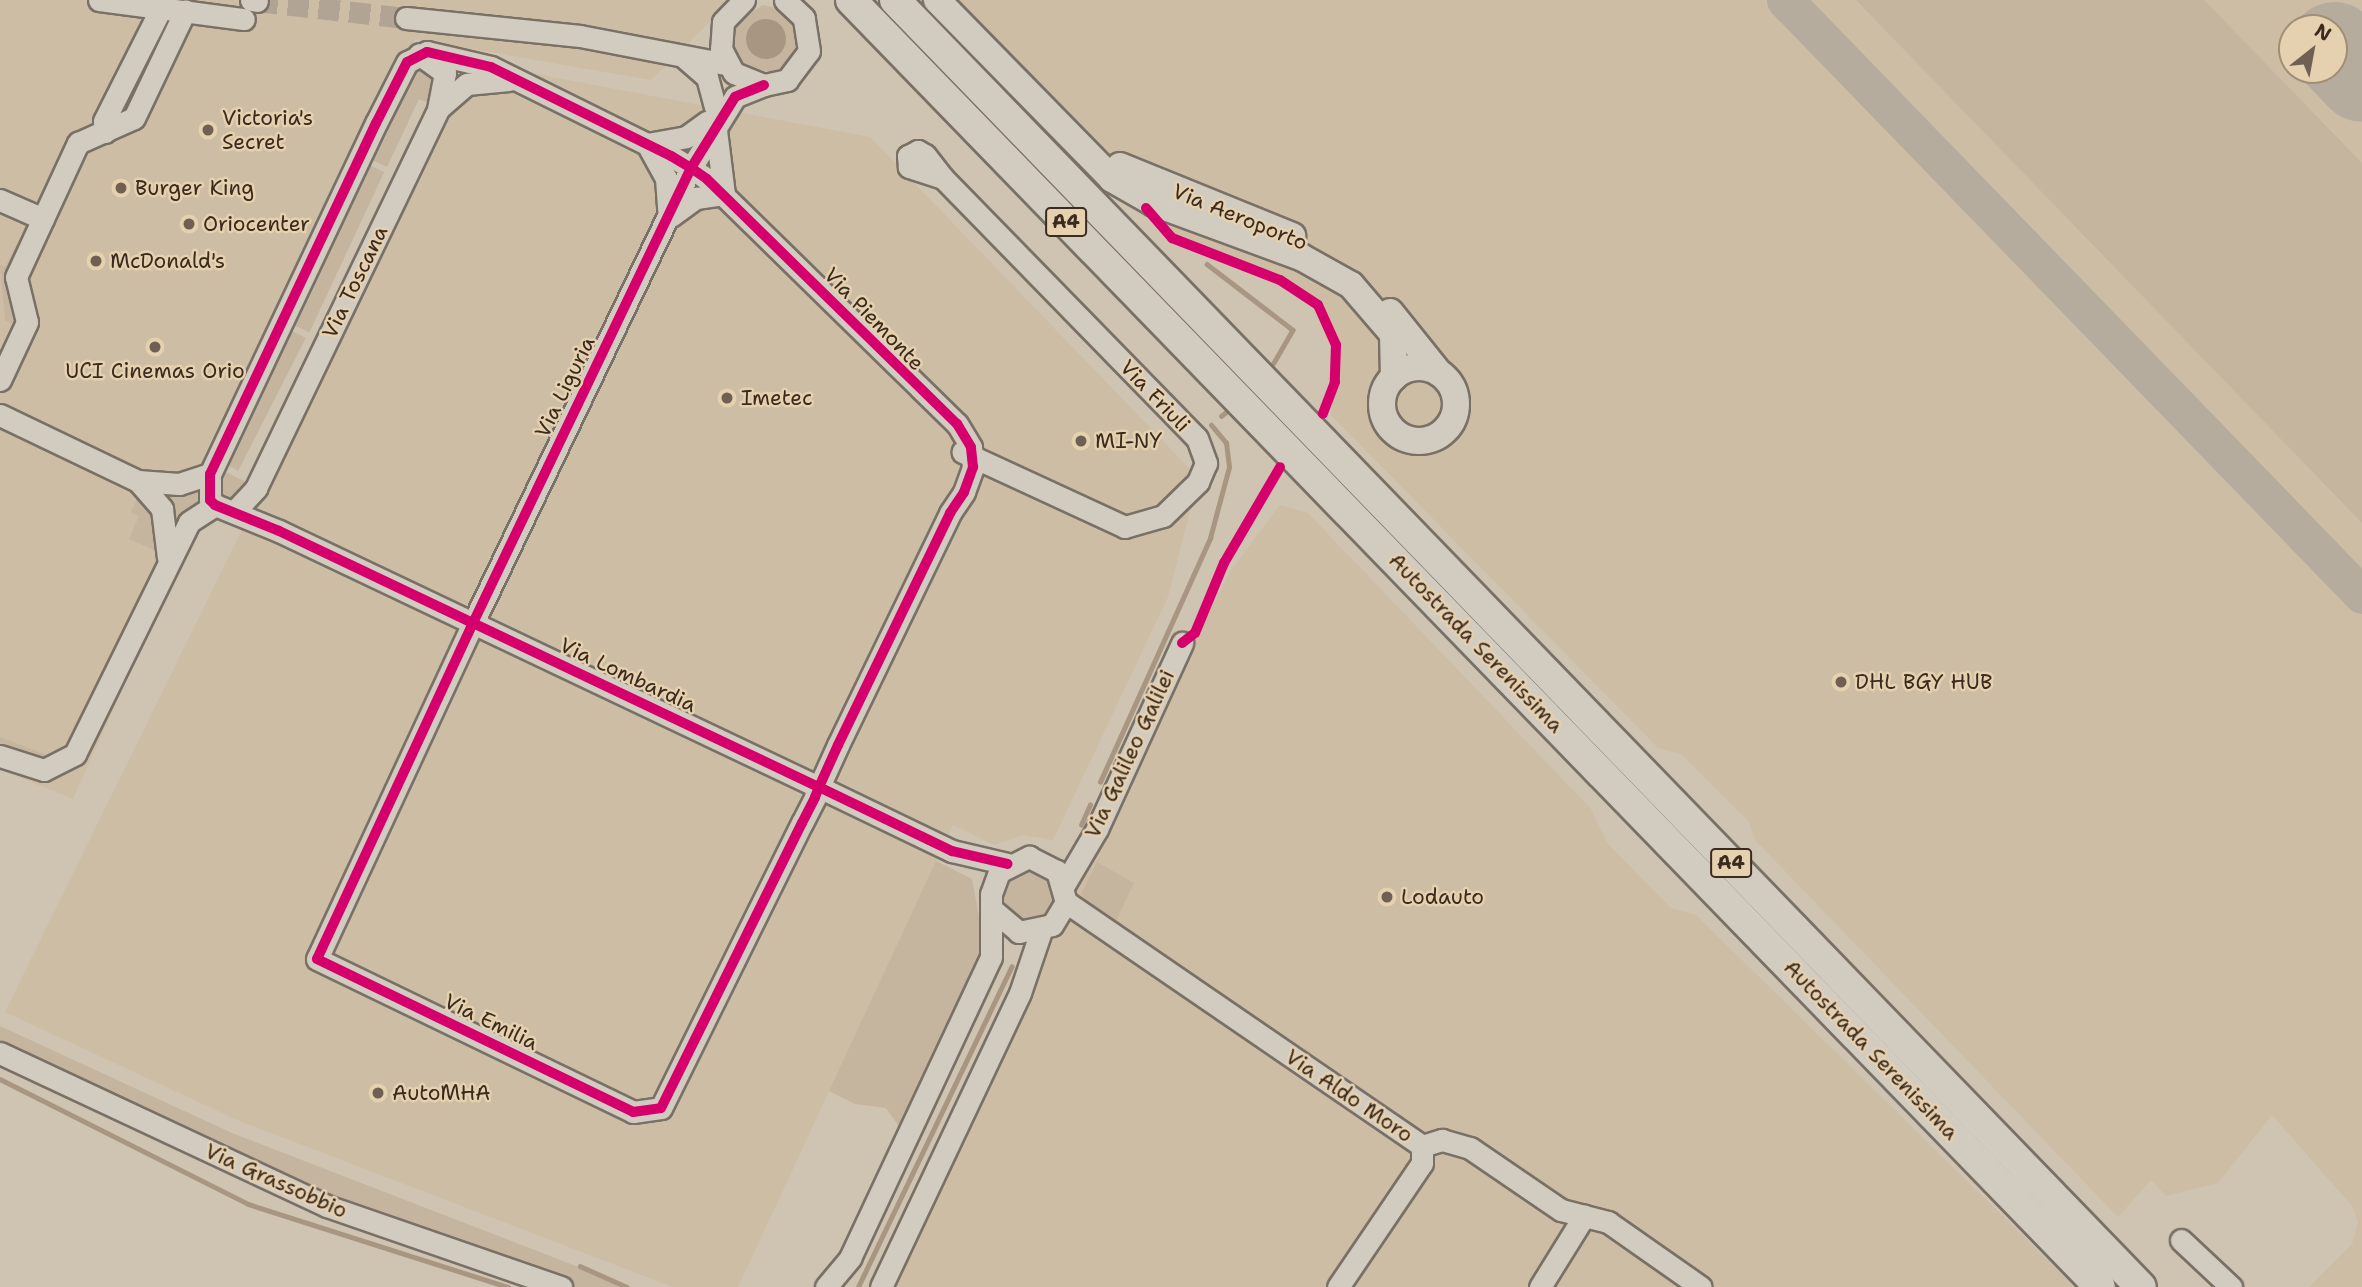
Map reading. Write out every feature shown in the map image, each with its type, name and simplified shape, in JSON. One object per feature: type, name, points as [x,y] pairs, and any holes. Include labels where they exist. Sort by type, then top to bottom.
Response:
[{"type":"highway","name":"Autostrada Serenissima","points":[[851,0],[2100,1287]]},
{"type":"highway","name":"Autostrada Serenissima","points":[[895,0],[2141,1287]]},
{"type":"main road","name":"Via Aeroporto","points":[[937,0],[1112,179],[1145,199],[1340,276],[1393,334],[1394,377]]},
{"type":"main road","name":"Via Aeroporto","points":[[1081,147],[1258,221],[1347,266],[1440,373]]},
{"type":"main road","points":[[1413,367],[1440,373],[1453,388],[1457,408],[1444,432],[1426,441],[1400,436],[1386,421],[1383,394],[1394,377],[1413,367]]},
{"type":"street","points":[[99,0],[186,11],[247,9],[257,1]]},
{"type":"street","points":[[713,118],[726,64],[721,32],[744,0]]},
{"type":"street","name":"Via Liguria","points":[[667,219],[666,178],[647,144],[686,137],[713,118],[735,97],[793,76],[809,51],[804,18],[785,0]]},
{"type":"street","points":[[105,132],[104,121],[161,8]]},
{"type":"street","points":[[0,380],[27,322],[15,283],[78,143],[134,118],[186,11]]},
{"type":"street","points":[[405,18],[580,36],[726,64],[743,79],[764,85]]},
{"type":"street","points":[[225,509],[207,492],[210,474],[404,68],[419,54]]},
{"type":"street","name":"Via Piemonte","points":[[419,54],[462,57],[514,80],[647,144],[691,168],[724,194],[921,395],[955,434],[957,472],[950,513]]},
{"type":"street","name":"Via Toscana","points":[[0,756],[44,770],[75,754],[168,560],[194,516],[225,509],[256,488],[438,110],[445,72],[419,54]]},
{"type":"street","points":[[682,56],[707,77],[724,194]]},
{"type":"street","points":[[438,110],[467,84],[514,80]]},
{"type":"street","name":"Via Liguria","points":[[473,623],[713,118]]},
{"type":"street","name":"Via Friuli","points":[[943,178],[1197,438],[1206,455],[1198,482],[1156,521],[1136,528],[1115,525],[973,458],[955,434]]},
{"type":"street","name":"Via Liguria","points":[[667,219],[696,198],[724,194]]},
{"type":"street","points":[[0,200],[43,219]]},
{"type":"street","points":[[0,415],[138,481],[179,484],[210,474]]},
{"type":"street","name":"Via Friuli","points":[[955,434],[1029,483]]},
{"type":"street","name":"Via Piemonte","points":[[819,787],[950,513],[970,479],[973,458]]},
{"type":"street","points":[[138,481],[162,509],[168,560]]},
{"type":"street","name":"Via Lombardia","points":[[256,488],[258,504],[279,531]]},
{"type":"street","name":"Via Lombardia","points":[[225,509],[279,531],[952,851],[1008,864]]},
{"type":"street","name":"Via Emilia","points":[[473,623],[317,959],[633,1112],[649,1114],[669,1097],[819,787]]},
{"type":"street","name":"Via Galileo Galilei","points":[[1065,893],[1076,856],[1097,829],[1182,643]]},
{"type":"street","name":"Via Lombardia","points":[[952,851],[993,903]]},
{"type":"street","name":"Via Galileo Galilei","points":[[1040,859],[1076,856]]},
{"type":"street","points":[[826,1287],[850,1258],[991,957],[993,903],[1008,864],[1040,859],[1065,893],[1046,928],[1020,993],[881,1287]]},
{"type":"street","name":"Via Aldo Moro","points":[[1065,893],[1112,937],[1422,1146],[1442,1140],[1470,1148],[1561,1210],[1608,1222],[1701,1287]]},
{"type":"street","points":[[993,903],[1019,932],[1046,928]]},
{"type":"street","name":"Via Aldo Moro","points":[[1046,928],[1084,925],[1112,937]]},
{"type":"street","name":"Via Grassobbio","points":[[0,1053],[327,1206],[561,1287]]},
{"type":"street","points":[[1338,1287],[1422,1163],[1422,1146]]},
{"type":"street","points":[[1541,1287],[1584,1216]]},
{"type":"street","points":[[2181,1240],[2231,1287]]},
{"type":"shaded area","points":[[0,0],[732,0],[651,80],[415,39],[73,799],[0,769]]},
{"type":"shaded area","points":[[943,0],[2362,0],[2362,1287],[2309,1287],[2352,1244],[2358,1222],[2353,1207],[2272,1115],[2218,1183],[2166,1196],[2151,1180],[2118,1217],[1756,841],[1748,821],[1681,754],[1658,748],[1331,415],[1340,350],[1326,313],[1291,282],[1169,236]]},
{"type":"shaded area","points":[[1856,0],[2204,0],[2278,76],[2278,84],[2285,84],[2362,163],[2362,523]]},
{"type":"shaded area","points":[[763,5],[784,10],[798,28],[799,50],[775,73],[743,65],[732,45],[735,23]],"holes":[[[776,22],[785,45],[771,59],[758,58],[752,54]]]},
{"type":"shaded area","points":[[766,19],[780,25],[786,39],[780,53],[766,59],[752,53],[746,39],[752,25]]},
{"type":"shaded area","points":[[472,62],[870,137],[1192,471],[1192,503],[1168,597],[1053,840],[1022,835],[994,845],[953,825],[738,1287],[673,1287],[237,1120],[5,1012]]},
{"type":"shaded area","points":[[419,67],[436,71],[429,103],[419,99],[387,167],[372,160]]},
{"type":"shaded area","points":[[367,164],[384,172],[309,332],[292,324]]},
{"type":"shaded area","points":[[16,245],[22,248],[15,326],[5,320],[0,265],[5,267]]},
{"type":"shaded area","points":[[288,329],[306,338],[238,471],[220,462]]},
{"type":"shaded area","points":[[221,470],[251,484],[232,503],[215,490]]},
{"type":"shaded area","points":[[198,484],[203,503],[175,541],[158,495]]},
{"type":"shaded area","points":[[139,494],[151,503],[163,554],[132,619],[159,552],[129,539],[139,516],[131,512]]},
{"type":"shaded area","points":[[1280,505],[1308,513],[1591,809],[1607,843],[1671,908],[1696,915],[2075,1287],[866,1287],[1231,570]]},
{"type":"shaded area","points":[[0,737],[52,757],[48,761],[0,747]]},
{"type":"shaded area","points":[[936,861],[972,879],[985,949],[901,1129],[886,1108],[855,1104],[829,1091]]},
{"type":"shaded area","points":[[1097,862],[1134,883],[1112,929],[1081,894]]},
{"type":"shaded area","points":[[1042,867],[1059,890],[1050,918],[1020,926],[998,904],[999,883],[1013,868]]},
{"type":"shaded area","points":[[0,1026],[232,1133],[630,1287],[574,1287],[332,1204],[0,1048]]},
{"type":"waterway","points":[[1207,264],[1293,330],[1274,363]]},
{"type":"waterway","points":[[1221,416],[1230,409]]},
{"type":"waterway","points":[[1100,782],[1210,538],[1229,467],[1226,443],[1211,425]]},
{"type":"waterway","points":[[1081,825],[1090,805]]},
{"type":"waterway","points":[[858,1287],[1011,967]]},
{"type":"waterway","points":[[0,1079],[248,1204],[508,1287]]},
{"type":"waterway","points":[[580,1266],[627,1287]]},
{"type":"taxiway","points":[[1785,0],[2362,595]]},
{"type":"runway","points":[[2348,62],[2362,76]]},
{"type":"tunnel","points":[[257,1],[406,18]]},
{"type":"cycle path","points":[[764,85],[735,97],[691,168],[473,623],[317,959],[633,1112],[661,1108],[815,797],[819,787],[838,745],[950,513],[964,492],[973,467],[971,447],[957,424],[707,179],[691,168],[671,156],[491,67],[427,52],[407,62],[376,123],[210,474],[210,500],[215,505],[279,531],[473,623],[819,787],[952,851],[1008,864]]},
{"type":"cycle path","points":[[1146,208],[1172,238],[1280,280],[1318,305],[1336,345],[1335,382],[1323,414]]},
{"type":"cycle path","points":[[1182,643],[1195,633],[1224,563],[1280,467]]},
{"type":"place","name":"Victoria's Secret","points":[[208,130]]},
{"type":"place","name":"Burger King","points":[[121,188]]},
{"type":"place","name":"Oriocenter","points":[[189,224]]},
{"type":"place","name":"McDonald's","points":[[96,261]]},
{"type":"place","name":"UCI Cinemas Orio","points":[[155,347]]},
{"type":"place","name":"Imetec","points":[[727,398]]},
{"type":"place","name":"MI-NY","points":[[1081,441]]},
{"type":"place","name":"DHL BGY HUB","points":[[1841,682]]},
{"type":"place","name":"Lodauto","points":[[1387,897]]},
{"type":"place","name":"AutoMHA","points":[[378,1093]]}]
